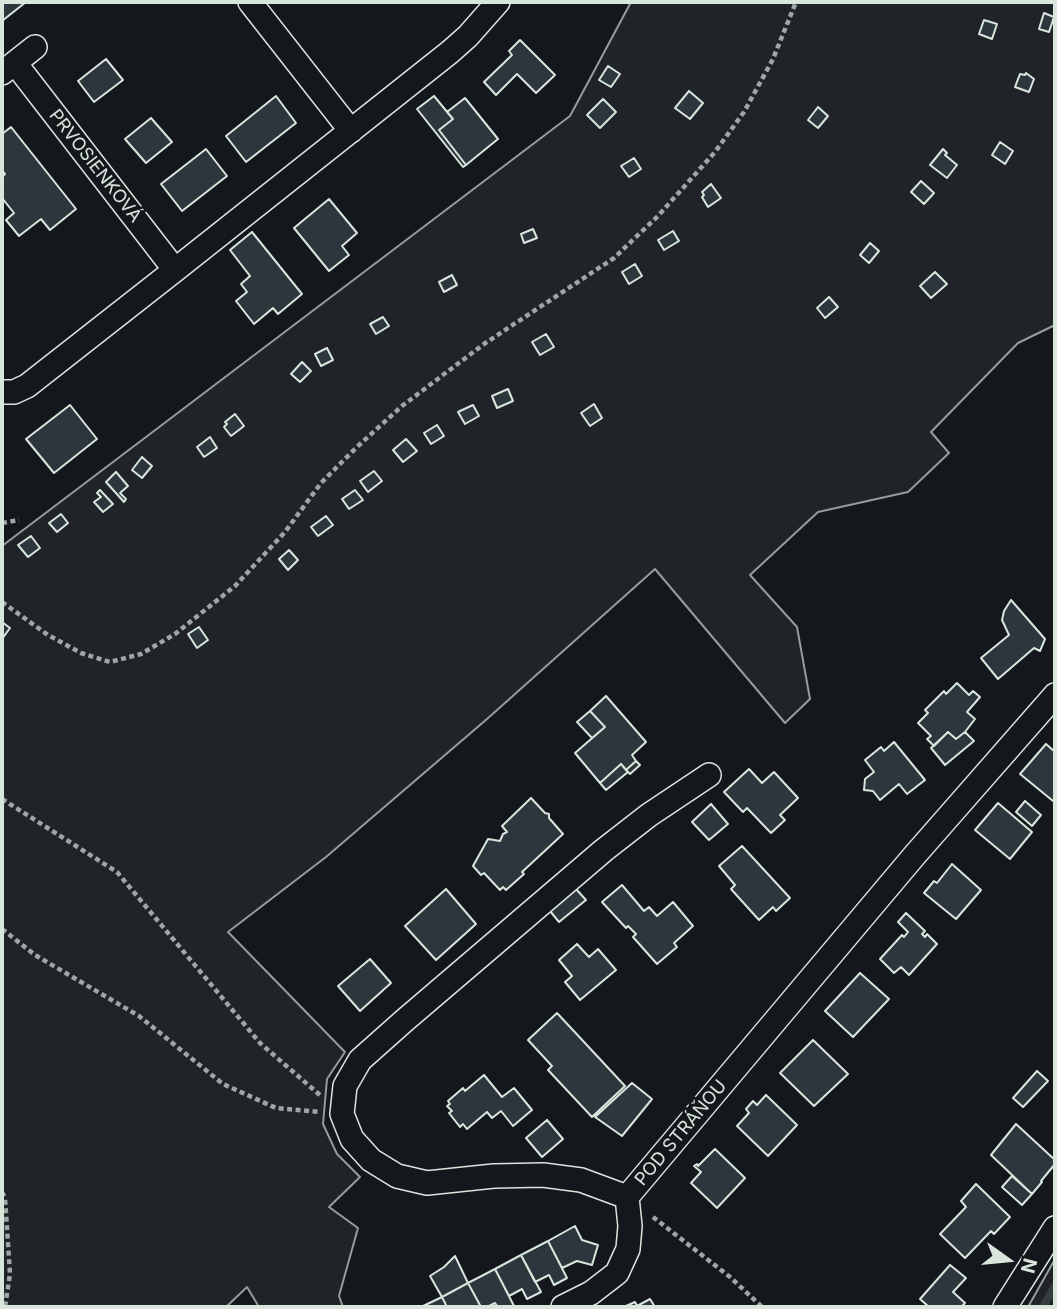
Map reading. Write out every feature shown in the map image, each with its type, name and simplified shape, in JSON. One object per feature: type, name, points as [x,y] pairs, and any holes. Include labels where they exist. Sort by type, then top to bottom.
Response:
[{"type":"street","points":[[250,2],[351,131]]},
{"type":"street","points":[[2,392],[14,392],[27,386],[175,270],[450,52],[498,2]]},
{"type":"street","name":"PRVOSIENKOVÁ","points":[[35,47],[8,68],[175,270]]},
{"type":"street","name":"POD STRÁŇOU","points":[[342,1114],[352,1139],[371,1160],[397,1176],[427,1183],[494,1175],[543,1175],[581,1180],[626,1197],[914,856],[1055,695]]},
{"type":"street","points":[[342,1114],[345,1086],[360,1060],[604,850],[709,775]]},
{"type":"street","points":[[563,1307],[592,1293],[617,1273],[628,1249],[630,1226],[626,1197]]},
{"type":"street","points":[[1005,1307],[1055,1228]]},
{"type":"path","points":[[2,602],[48,635],[81,653],[110,662],[141,654],[175,634],[235,586],[285,532],[321,483],[402,406],[484,344],[614,258],[658,216],[715,152],[744,112],[773,58],[796,2]]},
{"type":"path","points":[[2,523],[19,520]]},
{"type":"path","points":[[2,799],[117,872],[260,1043],[342,1114]]},
{"type":"path","points":[[2,929],[35,955],[139,1016],[223,1084],[276,1108],[342,1114]]},
{"type":"path","points":[[2,1192],[5,1198],[10,1274],[5,1307]]},
{"type":"path","points":[[626,1197],[721,1270],[762,1307]]},
{"type":"shaded area","points":[[631,2],[1055,2],[1055,325],[1018,343],[931,432],[949,453],[908,492],[818,512],[750,575],[797,627],[810,699],[785,723],[655,569],[487,719],[326,857],[228,932],[345,1052],[327,1079],[323,1124],[337,1154],[360,1177],[329,1207],[358,1228],[339,1296],[343,1307],[259,1307],[247,1287],[226,1307],[2,1307],[2,546],[570,116]]},
{"type":"shaded area","points":[[1055,1259],[1055,1307],[1028,1307]]},
{"type":"building","points":[[2,2],[26,2],[2,21]]},
{"type":"building","points":[[1044,13],[1054,17],[1049,32],[1039,29]]},
{"type":"building","points":[[984,20],[997,24],[992,39],[979,34]]},
{"type":"building","points":[[520,40],[555,75],[536,93],[517,74],[496,95],[484,82],[512,55],[509,51]]},
{"type":"building","points":[[106,59],[123,80],[94,102],[78,81]]},
{"type":"building","points":[[608,66],[620,74],[611,87],[599,80]]},
{"type":"building","points":[[1026,73],[1034,79],[1029,92],[1015,87],[1020,74]]},
{"type":"building","points":[[689,91],[703,103],[690,119],[675,108]]},
{"type":"building","points":[[276,96],[296,123],[246,162],[226,136]]},
{"type":"building","points":[[434,96],[453,119],[439,130],[466,165],[463,167],[417,109]]},
{"type":"building","points":[[465,98],[498,139],[466,165],[439,130],[453,119],[447,112]]},
{"type":"building","points":[[603,99],[616,112],[600,128],[587,115]]},
{"type":"building","points":[[818,107],[828,116],[818,128],[808,120]]},
{"type":"building","points":[[151,118],[172,142],[146,163],[125,139]]},
{"type":"building","points":[[11,127],[76,209],[50,230],[41,219],[19,236],[6,220],[14,213],[2,198],[2,177],[5,174],[2,170],[2,134]]},
{"type":"building","points":[[1000,142],[1013,151],[1005,164],[992,155]]},
{"type":"building","points":[[206,149],[227,176],[182,211],[161,184]]},
{"type":"building","points":[[943,149],[947,153],[945,155],[957,165],[947,178],[930,165]]},
{"type":"building","points":[[634,158],[641,169],[629,177],[621,166]]},
{"type":"building","points":[[921,181],[934,193],[924,204],[911,192]]},
{"type":"building","points":[[711,184],[721,198],[708,207],[702,192]]},
{"type":"building","points":[[329,199],[357,233],[342,246],[349,255],[329,271],[294,228]]},
{"type":"building","points":[[533,229],[537,238],[524,243],[521,234]]},
{"type":"building","points":[[673,231],[679,241],[664,250],[658,240]]},
{"type":"building","points":[[252,232],[302,294],[278,314],[273,308],[254,324],[236,301],[247,292],[241,284],[250,276],[230,250]]},
{"type":"building","points":[[870,243],[879,251],[869,263],[860,255]]},
{"type":"building","points":[[635,264],[642,276],[629,284],[622,272]]},
{"type":"building","points":[[935,272],[947,284],[931,298],[920,286]]},
{"type":"building","points":[[452,275],[457,285],[444,292],[439,282]]},
{"type":"building","points":[[829,297],[838,307],[825,318],[817,308]]},
{"type":"building","points":[[383,317],[389,326],[376,334],[370,324]]},
{"type":"building","points":[[546,334],[554,347],[540,355],[532,342]]},
{"type":"building","points":[[327,348],[333,360],[321,366],[315,354]]},
{"type":"building","points":[[302,362],[311,371],[300,382],[291,374]]},
{"type":"building","points":[[508,389],[513,401],[497,408],[492,396]]},
{"type":"building","points":[[594,404],[602,418],[590,426],[581,413]]},
{"type":"building","points":[[70,405],[97,439],[54,473],[26,439]]},
{"type":"building","points":[[473,405],[479,416],[465,424],[458,412]]},
{"type":"building","points":[[235,414],[244,426],[231,436],[224,427],[227,424],[225,422]]},
{"type":"building","points":[[437,425],[444,436],[431,444],[424,433]]},
{"type":"building","points":[[210,437],[217,448],[204,457],[197,447]]},
{"type":"building","points":[[406,439],[417,451],[403,462],[393,450]]},
{"type":"building","points":[[142,457],[152,466],[142,478],[132,470]]},
{"type":"building","points":[[374,471],[382,481],[368,492],[360,481]]},
{"type":"building","points":[[116,472],[128,486],[120,493],[126,499],[124,502],[106,482]]},
{"type":"building","points":[[100,490],[113,504],[103,512],[94,502],[101,497],[97,493]]},
{"type":"building","points":[[355,490],[363,500],[349,509],[342,499]]},
{"type":"building","points":[[61,514],[68,523],[57,532],[49,523]]},
{"type":"building","points":[[326,516],[333,525],[318,536],[311,527]]},
{"type":"building","points":[[31,536],[40,548],[28,557],[18,545]]},
{"type":"building","points":[[289,550],[298,560],[288,570],[279,559]]},
{"type":"building","points":[[1011,600],[1045,639],[1040,651],[1034,648],[998,679],[981,658],[1009,635],[1002,620]]},
{"type":"building","points":[[2,622],[10,628],[2,639]]},
{"type":"building","points":[[199,627],[208,640],[197,648],[188,634]]},
{"type":"building","points":[[957,683],[969,695],[973,691],[980,697],[967,712],[975,719],[956,739],[948,732],[934,746],[927,739],[931,736],[918,723],[928,713],[925,710],[944,691],[946,694]]},
{"type":"building","points":[[606,696],[646,742],[632,755],[636,761],[626,770],[621,764],[600,783],[575,753],[605,727],[590,711]]},
{"type":"building","points":[[590,711],[605,727],[592,738],[577,722]]},
{"type":"building","points":[[948,732],[956,739],[965,732],[974,741],[945,765],[931,748]]},
{"type":"building","points":[[894,742],[925,780],[907,794],[899,784],[880,800],[873,791],[864,790],[865,779],[874,772],[865,760],[881,747],[884,751]]},
{"type":"building","points":[[1046,744],[1055,752],[1053,801],[1020,774]]},
{"type":"building","points":[[636,761],[640,765],[630,774],[626,770]]},
{"type":"building","points":[[621,764],[628,772],[606,790],[600,783]]},
{"type":"building","points":[[749,769],[762,783],[774,772],[798,798],[780,815],[785,820],[771,833],[747,808],[743,812],[724,792]]},
{"type":"building","points":[[531,798],[549,814],[549,818],[563,834],[506,890],[503,887],[500,890],[473,866],[488,839],[500,841],[507,832],[502,826]]},
{"type":"building","points":[[1025,801],[1041,815],[1032,826],[1016,812]]},
{"type":"building","points":[[998,803],[1032,832],[1010,859],[975,830]]},
{"type":"building","points":[[711,804],[728,824],[709,840],[692,822]]},
{"type":"building","points":[[742,846],[790,898],[776,911],[773,907],[759,920],[731,889],[735,885],[719,866]]},
{"type":"building","points":[[952,864],[981,890],[956,919],[924,893],[934,881],[937,883]]},
{"type":"building","points":[[622,885],[644,911],[649,907],[657,916],[673,902],[693,926],[674,943],[677,947],[657,964],[633,937],[636,934],[628,926],[626,928],[602,902]]},
{"type":"building","points":[[446,889],[476,924],[436,960],[405,926]]},
{"type":"building","points":[[576,889],[586,900],[559,922],[550,911]]},
{"type":"building","points":[[906,913],[925,931],[922,934],[925,937],[927,934],[937,944],[909,975],[901,967],[894,973],[880,959],[908,932],[898,922]]},
{"type":"building","points":[[577,944],[589,957],[598,949],[616,970],[580,1000],[565,982],[572,976],[559,960]]},
{"type":"building","points":[[370,959],[391,983],[360,1011],[338,986]]},
{"type":"building","points":[[860,973],[889,999],[853,1037],[825,1011]]},
{"type":"building","points":[[557,1013],[625,1086],[592,1117],[548,1070],[552,1066],[528,1040]]},
{"type":"building","points":[[813,1040],[848,1074],[814,1106],[780,1073]]},
{"type":"building","points":[[1037,1071],[1048,1081],[1023,1107],[1013,1098]]},
{"type":"building","points":[[484,1075],[502,1097],[514,1088],[532,1110],[513,1126],[501,1111],[492,1118],[487,1112],[467,1129],[463,1124],[460,1127],[449,1113],[452,1111],[447,1106],[450,1104],[448,1101]]},
{"type":"building","points":[[632,1083],[652,1099],[622,1136],[595,1117]]},
{"type":"building","points":[[766,1095],[797,1125],[768,1156],[737,1126],[749,1113],[746,1109],[753,1101],[757,1105]]},
{"type":"building","points":[[547,1120],[563,1139],[542,1157],[526,1138]]},
{"type":"building","points":[[1016,1124],[1055,1160],[1055,1164],[1032,1194],[991,1155]]},
{"type":"building","points":[[715,1149],[745,1178],[717,1208],[691,1183],[701,1172],[694,1166],[698,1166]]},
{"type":"building","points":[[1012,1176],[1032,1194],[1022,1205],[1002,1187]]},
{"type":"building","points":[[976,1184],[1010,1217],[994,1234],[991,1231],[965,1258],[940,1234],[966,1207],[961,1201]]},
{"type":"building","points":[[575,1226],[582,1240],[598,1245],[592,1265],[577,1261],[562,1268],[548,1241]]},
{"type":"building","points":[[548,1241],[567,1278],[554,1285],[549,1275],[535,1282],[521,1255]]},
{"type":"building","points":[[521,1255],[541,1292],[527,1299],[522,1289],[509,1296],[495,1269]]},
{"type":"building","points":[[455,1256],[468,1283],[442,1297],[430,1276]]},
{"type":"building","points":[[950,1265],[966,1278],[953,1292],[965,1303],[961,1307],[929,1307],[920,1299]]},
{"type":"building","points":[[495,1269],[514,1306],[498,1307],[495,1303],[481,1307],[468,1283]]},
{"type":"building","points":[[468,1283],[481,1307],[447,1307],[442,1297]]},
{"type":"building","points":[[442,1297],[447,1307],[421,1307]]},
{"type":"building","points":[[650,1299],[655,1307],[626,1306],[635,1302],[637,1306]]},
{"type":"waterway","points":[[1043,1307],[1055,1286]]}]
